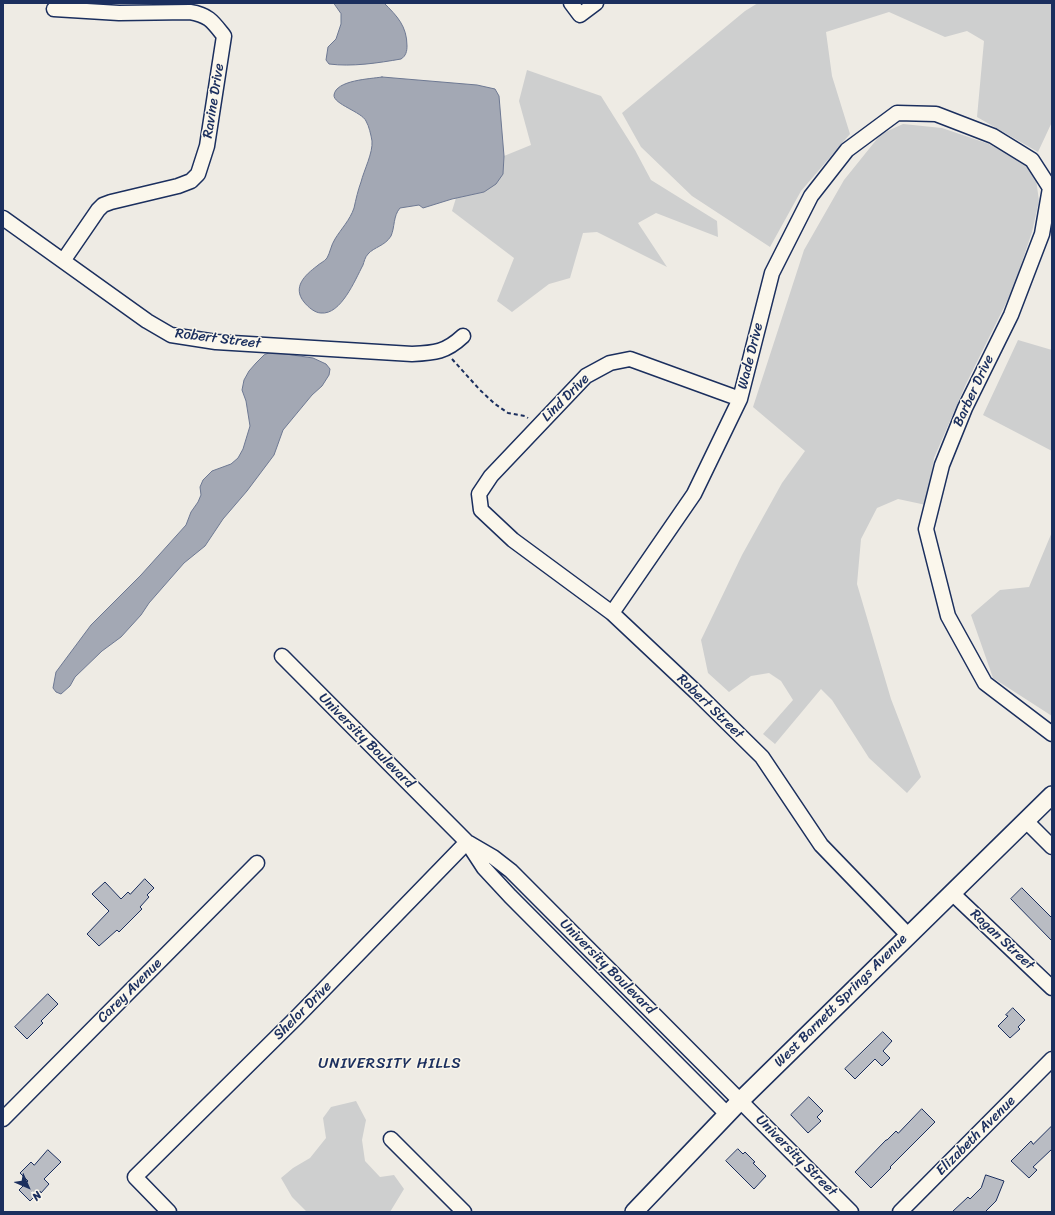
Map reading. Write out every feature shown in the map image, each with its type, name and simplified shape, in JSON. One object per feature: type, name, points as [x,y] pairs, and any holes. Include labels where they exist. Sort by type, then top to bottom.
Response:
[{"type":"street","points":[[571,3],[580,15],[596,3]]},
{"type":"street","name":"Ravine Drive","points":[[54,9],[119,13],[190,12],[202,14],[210,18],[224,36],[207,146],[198,174],[191,181],[178,186],[103,205],[63,261]]},
{"type":"street","name":"Wade Drive","points":[[612,613],[694,494],[740,399],[772,273],[810,196],[847,150],[897,113]]},
{"type":"street","name":"Barber Drive","points":[[897,113],[936,114],[993,136],[1032,160],[1050,188],[1042,234],[1011,315],[965,408],[942,465],[926,529],[948,616],[985,683],[1052,734]]},
{"type":"street","name":"Robert Street","points":[[3,218],[147,321],[171,335],[216,342],[412,354],[431,353],[442,350],[452,346],[463,336]]},
{"type":"street","name":"Lind Drive","points":[[481,510],[479,494],[491,476],[586,376],[610,363],[630,359],[740,399]]},
{"type":"street","name":"Robert Street","points":[[481,510],[513,540],[612,613],[762,757],[821,845],[908,935]]},
{"type":"street","name":"University Boulevard","points":[[282,656],[467,842],[484,868],[510,896],[727,1114]]},
{"type":"street","name":"West Barnett Springs Avenue","points":[[634,1212],[740,1101],[1052,795]]},
{"type":"street","points":[[1026,821],[1052,847]]},
{"type":"street","name":"University Boulevard","points":[[467,842],[493,857],[511,871],[728,1087],[740,1101]]},
{"type":"street","name":"Shelor Drive","points":[[169,1212],[135,1176],[296,1018],[467,842]]},
{"type":"street","name":"Carey Avenue","points":[[3,1119],[257,862]]},
{"type":"street","name":"Ragan Street","points":[[952,893],[1052,988]]},
{"type":"street","name":"Elizabeth Avenue","points":[[900,1212],[1052,1059]]},
{"type":"street","name":"University Street","points":[[740,1101],[851,1212]]},
{"type":"street","points":[[391,1139],[464,1212]]},
{"type":"path","points":[[442,350],[456,362],[480,390],[495,404],[508,414],[525,416],[537,427]]},
{"type":"shaded area","points":[[334,3],[384,3],[397,17],[403,27],[407,39],[406,52],[404,56],[401,59],[365,64],[329,64],[326,60],[328,47],[336,39],[341,24],[341,14]]},
{"type":"shaded area","points":[[758,3],[1052,3],[1052,122],[1038,152],[977,117],[984,41],[967,31],[945,37],[889,12],[826,32],[832,76],[850,134],[801,191],[770,247],[692,196],[641,147],[622,113],[745,11]]},
{"type":"shaded area","points":[[527,70],[601,96],[635,150],[651,180],[717,221],[718,237],[656,213],[638,223],[667,267],[597,232],[583,233],[570,278],[549,284],[512,312],[497,301],[514,258],[452,211],[456,198],[484,192],[503,174],[504,156],[531,145],[519,101]]},
{"type":"shaded area","points":[[382,77],[477,85],[495,89],[499,96],[504,156],[503,174],[496,184],[484,192],[452,199],[423,208],[419,205],[400,208],[396,214],[391,236],[386,242],[367,255],[363,265],[341,303],[328,312],[319,313],[304,302],[299,291],[300,286],[304,277],[308,273],[325,261],[334,241],[350,216],[354,208],[372,146],[366,121],[359,114],[338,102],[334,95],[336,90],[347,83]]},
{"type":"shaded area","points":[[903,124],[942,128],[989,144],[1026,164],[1036,179],[1039,201],[1032,232],[1013,289],[966,384],[934,458],[926,505],[898,499],[877,508],[861,539],[857,584],[891,699],[921,777],[907,793],[869,758],[832,700],[821,689],[775,744],[763,734],[793,700],[781,681],[769,673],[751,676],[729,692],[708,673],[701,640],[742,555],[782,483],[805,451],[753,407],[804,250],[844,180],[881,134]]},
{"type":"shaded area","points":[[1018,340],[1052,350],[1052,451],[983,415]]},
{"type":"shaded area","points":[[272,352],[313,358],[326,364],[330,369],[329,375],[322,386],[312,395],[283,430],[274,455],[247,491],[223,519],[205,546],[184,563],[121,637],[102,651],[75,677],[70,686],[61,694],[56,692],[53,688],[56,672],[91,625],[141,575],[186,525],[191,512],[201,495],[200,487],[203,480],[212,471],[231,464],[238,458],[243,449],[250,426],[246,401],[242,390],[244,380],[249,371],[264,355]]},
{"type":"shaded area","points":[[1052,532],[1052,716],[993,678],[971,615],[1000,590],[1029,587]]},
{"type":"shaded area","points":[[356,1101],[366,1120],[362,1140],[365,1161],[380,1177],[394,1175],[404,1189],[390,1212],[307,1212],[292,1197],[281,1178],[293,1168],[310,1158],[326,1138],[323,1118],[331,1107]]},
{"type":"building","points":[[145,879],[154,888],[147,895],[149,897],[140,907],[142,909],[119,932],[117,930],[99,946],[87,934],[109,911],[92,894],[105,882],[121,899],[128,892],[130,894]]},
{"type":"building","points":[[1022,888],[1052,918],[1052,941],[1011,899]]},
{"type":"building","points":[[48,994],[58,1004],[41,1021],[43,1023],[27,1039],[15,1027]]},
{"type":"building","points":[[1013,1008],[1025,1020],[1018,1027],[1020,1029],[1010,1038],[998,1026],[1008,1016],[1006,1015]]},
{"type":"building","points":[[883,1032],[892,1041],[883,1051],[890,1058],[882,1066],[875,1059],[855,1079],[845,1069]]},
{"type":"building","points":[[809,1097],[823,1111],[817,1117],[821,1121],[808,1133],[791,1115]]},
{"type":"building","points":[[922,1109],[935,1122],[871,1188],[855,1172],[886,1140],[896,1131],[898,1133]]},
{"type":"building","points":[[1052,1126],[1052,1149],[1033,1167],[1037,1170],[1029,1178],[1011,1161],[1031,1141],[1033,1144]]},
{"type":"building","points":[[738,1149],[743,1154],[745,1152],[755,1162],[753,1163],[766,1176],[754,1189],[726,1161]]},
{"type":"building","points":[[48,1150],[61,1162],[44,1179],[49,1184],[41,1193],[40,1191],[30,1201],[19,1190],[28,1181],[20,1173],[31,1162],[34,1165]]},
{"type":"building","points":[[986,1175],[1004,1181],[996,1201],[985,1212],[952,1212],[968,1197],[970,1199],[981,1188]]},
{"type":"district","name":"UNIVERSITY HILLS","points":[[390,1064]]}]
